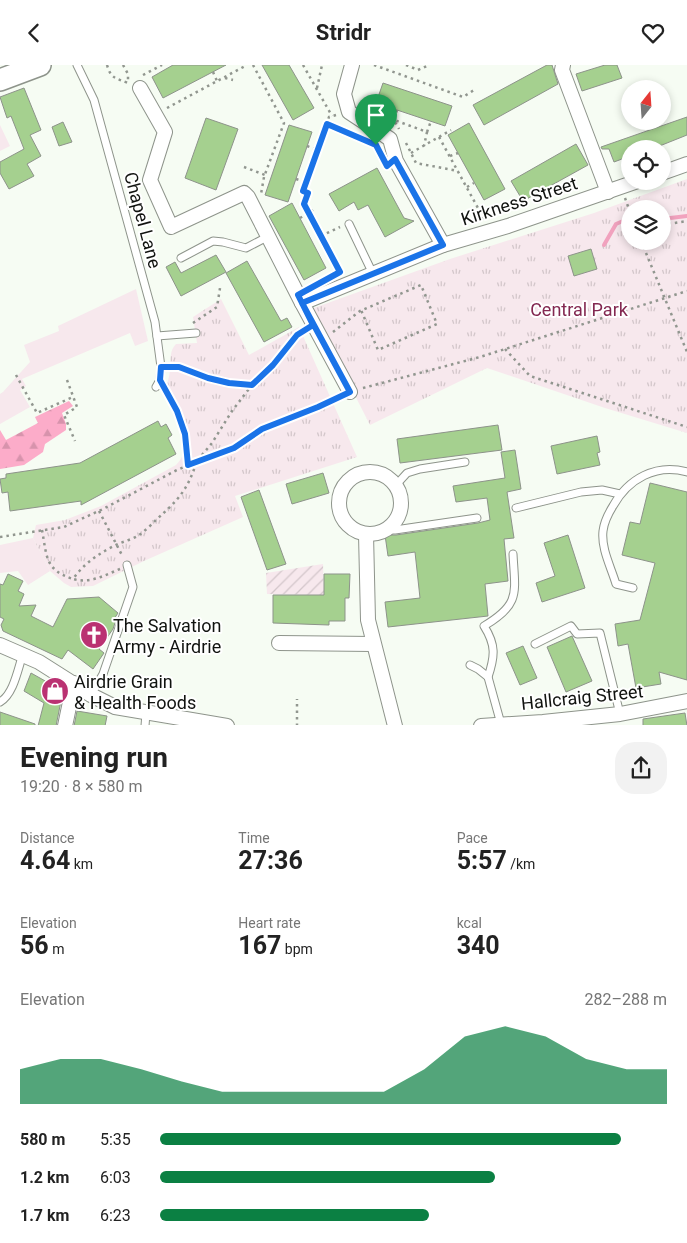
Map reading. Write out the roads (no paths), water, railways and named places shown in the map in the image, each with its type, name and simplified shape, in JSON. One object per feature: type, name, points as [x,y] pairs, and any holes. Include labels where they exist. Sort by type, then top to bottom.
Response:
[{"type":"main road","points":[[0,80],[40,65]]},
{"type":"street","points":[[352,65],[344,94],[349,112],[390,139],[396,161],[443,245]]},
{"type":"street","points":[[563,65],[562,71],[608,192]]},
{"type":"street","points":[[134,85],[165,132],[150,180],[171,227],[244,193],[248,197],[313,325],[350,392]]},
{"type":"street","points":[[671,170],[687,165]]},
{"type":"street","name":"Kirkness Street","points":[[302,303],[443,245],[621,187]]},
{"type":"street","points":[[369,471],[379,473],[388,477],[396,485],[400,494],[401,504],[396,519],[386,530],[376,534],[366,534],[356,531],[347,525],[341,517],[338,507],[339,496],[343,487],[354,476],[369,471]]},
{"type":"street","points":[[366,534],[368,620],[395,725]]},
{"type":"street","points":[[279,643],[373,644]]},
{"type":"street","points":[[0,645],[22,654],[74,683],[91,695],[146,719],[227,725]]},
{"type":"street","points":[[65,725],[74,683]]},
{"type":"street","name":"Hallcraig Street","points":[[481,725],[584,722],[687,701]]},
{"type":"lane","name":"Chapel Lane","points":[[77,65],[94,100],[144,279],[157,335],[161,367],[158,384]]},
{"type":"lane","points":[[349,224],[373,274]]},
{"type":"lane","points":[[181,258],[213,241],[246,248],[268,236]]},
{"type":"lane","points":[[157,335],[194,333]]},
{"type":"lane","points":[[396,485],[407,473],[420,469],[465,462]]},
{"type":"lane","points":[[633,588],[616,584],[603,545],[603,530],[608,515],[620,494],[633,480],[656,470],[677,469],[687,472]]},
{"type":"lane","points":[[516,508],[602,490],[620,494]]},
{"type":"lane","points":[[386,530],[476,518]]},
{"type":"lane","points":[[501,724],[488,677],[494,658],[489,635],[484,626],[505,612],[512,602],[515,593],[513,554]]},
{"type":"lane","points":[[91,695],[103,674],[132,587],[127,565]]},
{"type":"lane","points":[[535,644],[571,626],[577,634],[600,633],[620,714]]},
{"type":"lane","points":[[0,702],[4,700],[11,687],[22,654]]},
{"type":"lane","points":[[470,665],[488,677]]},
{"type":"waterway","points":[[671,218],[687,216]]},
{"type":"waterway","points":[[604,245],[616,224],[621,222]]},
{"type":"place","name":"The Salvation Army - Airdrie","points":[[94,635]]},
{"type":"place","name":"Airdrie Grain & Health Foods","points":[[55,691]]},
{"type":"park label","name":"Central Park","points":[[579,309]]}]
